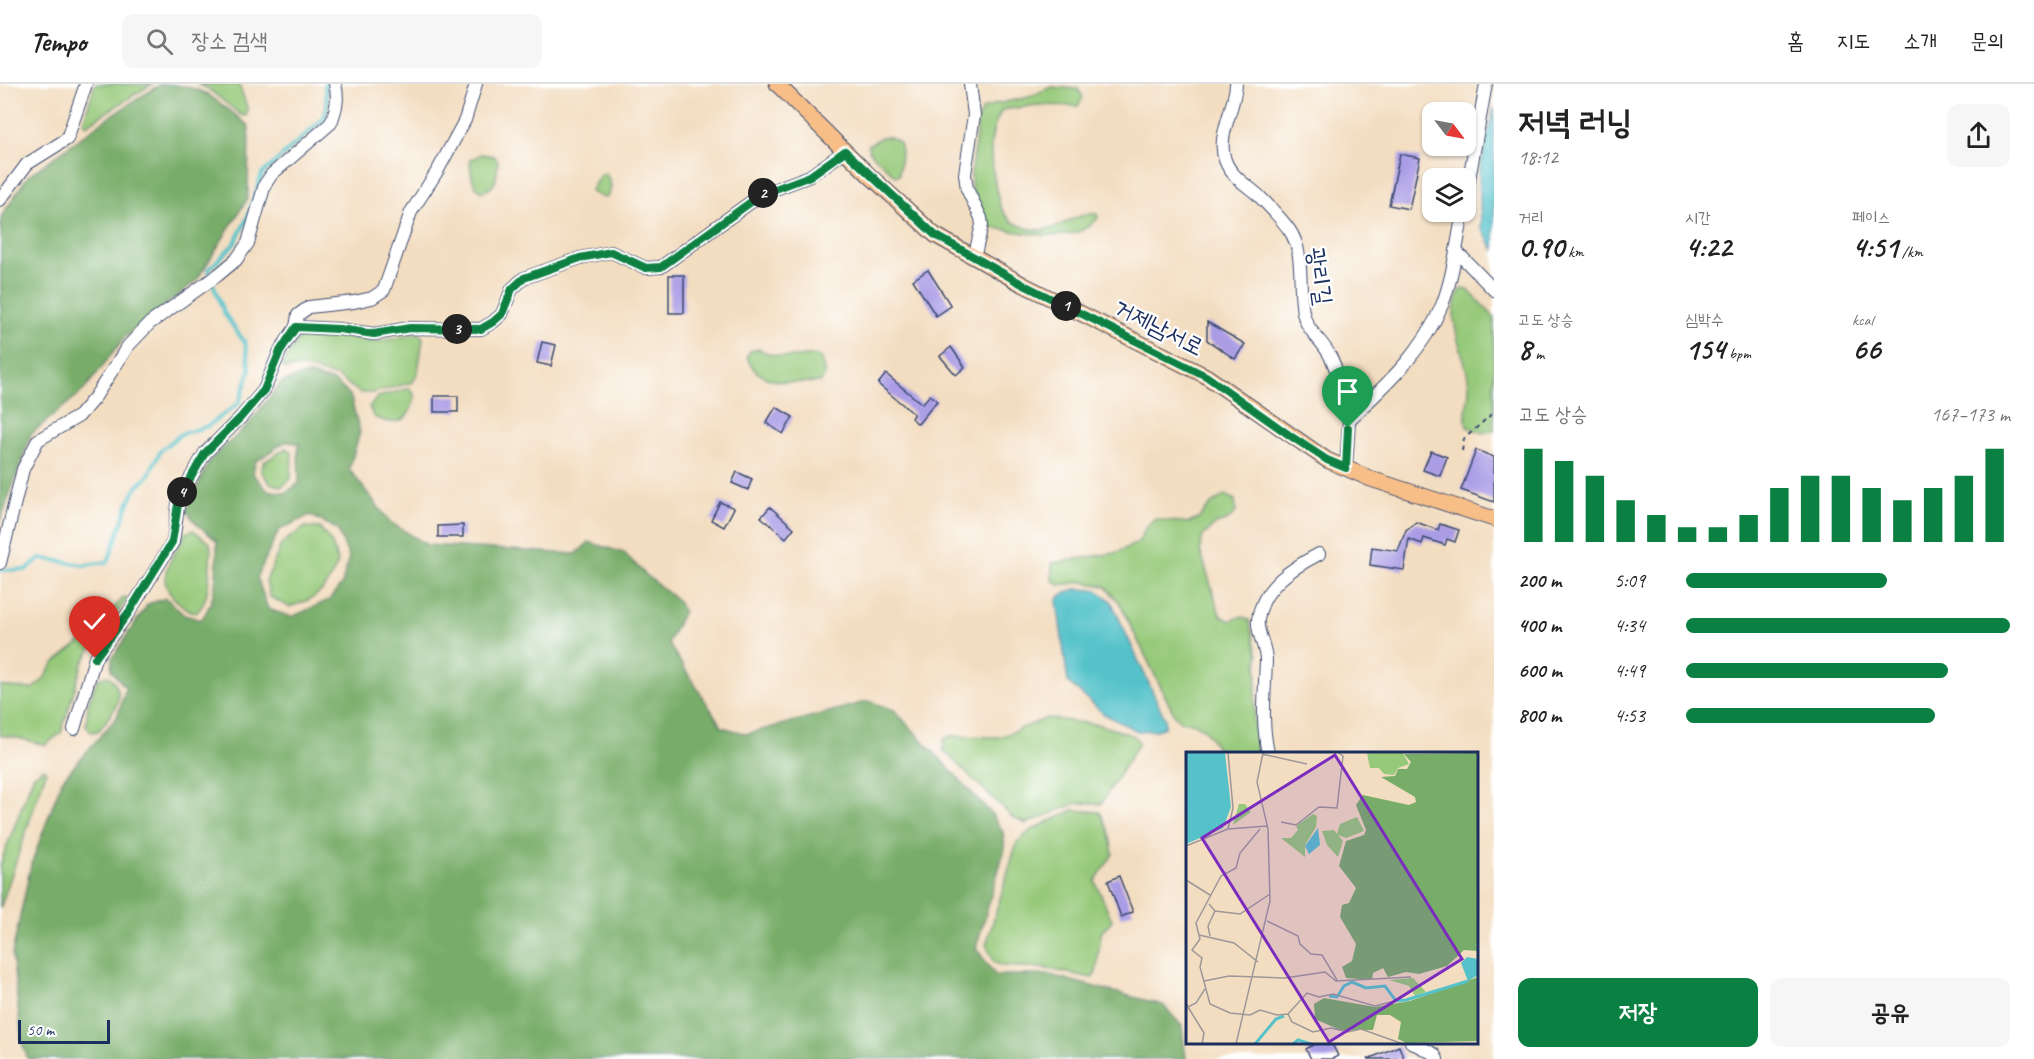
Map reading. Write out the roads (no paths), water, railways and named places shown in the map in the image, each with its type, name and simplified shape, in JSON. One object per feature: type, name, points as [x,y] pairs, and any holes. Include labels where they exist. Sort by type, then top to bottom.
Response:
[{"type":"main road","name":"거제남서로","points":[[777,84],[935,235],[974,258],[1206,376],[1327,460],[1371,479],[1494,519]]},
{"type":"street","points":[[0,200],[27,164],[67,139],[86,84]]},
{"type":"street","points":[[0,563],[23,469],[38,440],[78,416],[95,398],[128,346],[150,323],[236,260],[248,243],[265,184],[272,174],[331,123],[336,111],[338,96],[335,84]]},
{"type":"street","points":[[74,729],[95,658],[129,612],[172,542],[179,498],[205,453],[264,390],[280,351],[296,327],[298,315],[309,307],[372,298],[384,290],[411,212],[438,170],[465,120],[476,84]]},
{"type":"street","points":[[970,84],[974,115],[965,174],[967,189],[982,225],[974,258]]},
{"type":"street","name":"광리길","points":[[1236,84],[1233,108],[1224,135],[1225,161],[1232,172],[1259,196],[1290,231],[1296,244],[1302,310],[1306,324],[1328,352],[1349,420],[1346,468]]},
{"type":"street","points":[[1471,168],[1486,84]]},
{"type":"street","points":[[296,327],[339,329],[374,334],[410,328],[481,329],[502,314],[512,289],[524,278],[580,258],[611,252],[646,268],[661,267],[762,194],[810,176],[845,151]]},
{"type":"street","points":[[1349,420],[1409,360],[1428,333],[1443,304],[1461,222]]},
{"type":"street","points":[[1456,251],[1494,290]]},
{"type":"street","points":[[1268,752],[1263,730],[1266,651],[1257,621],[1268,592],[1294,568],[1319,554]]},
{"type":"street","points":[[1415,1044],[1434,1054],[1437,1059]]},
{"type":"water","points":[[1494,107],[1494,250],[1481,227],[1479,173]]},
{"type":"water","points":[[1075,589],[1097,590],[1111,601],[1165,719],[1165,727],[1137,731],[1104,714],[1068,682],[1057,601],[1061,595]]},
{"type":"waterway","points":[[0,570],[26,570],[40,558],[84,565],[108,562],[129,502],[136,488],[148,476],[161,450],[181,434],[208,426],[239,403],[250,370],[245,343],[224,313],[208,270],[234,244],[247,219],[262,174],[324,118],[327,105],[325,84]]}]
